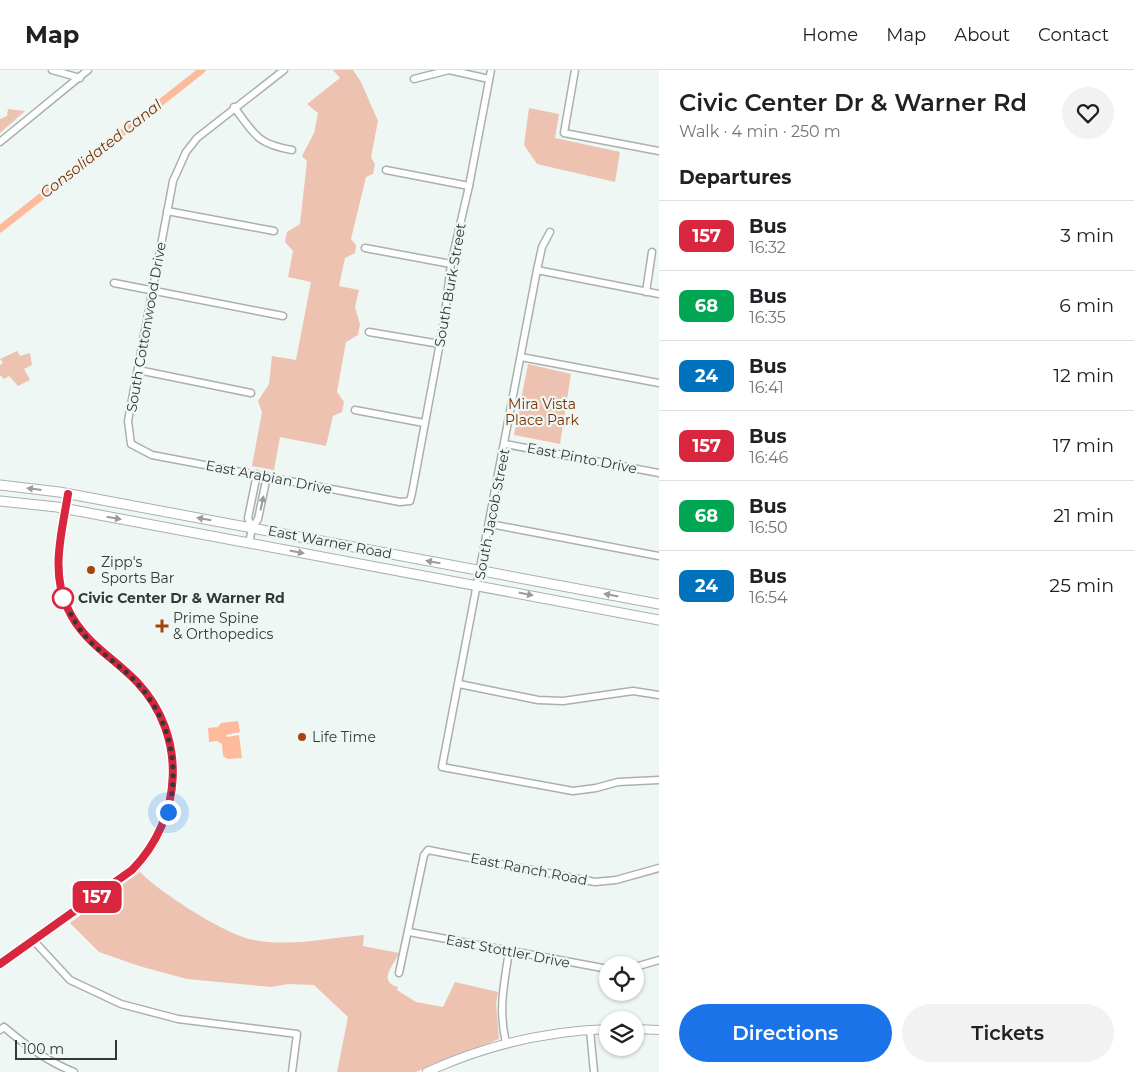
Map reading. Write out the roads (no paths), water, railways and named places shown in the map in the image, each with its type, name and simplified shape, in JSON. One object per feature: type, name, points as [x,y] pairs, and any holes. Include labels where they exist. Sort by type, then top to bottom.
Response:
[{"type":"main road","name":"East Warner Road","points":[[0,485],[68,494],[659,604]]},
{"type":"main road","name":"East Warner Road","points":[[0,501],[66,509],[659,620]]},
{"type":"street","points":[[52,70],[80,78]]},
{"type":"street","points":[[0,142],[88,70]]},
{"type":"street","name":"South Cottonwood Drive","points":[[131,444],[128,421],[172,181],[186,152],[197,138],[234,107],[284,70]]},
{"type":"street","points":[[414,79],[449,70],[489,79]]},
{"type":"street","name":"South Burk Street","points":[[410,501],[440,344],[451,264],[469,186],[491,70]]},
{"type":"street","points":[[575,70],[564,133],[659,151]]},
{"type":"street","points":[[234,107],[258,139],[275,147],[292,150]]},
{"type":"street","points":[[386,170],[469,186]]},
{"type":"street","points":[[167,211],[274,231]]},
{"type":"street","name":"South Jacob Street","points":[[550,232],[542,247],[537,270],[506,444],[442,767],[573,791],[596,788],[618,782],[659,780]]},
{"type":"street","points":[[365,248],[451,264]]},
{"type":"street","points":[[646,292],[652,252]]},
{"type":"street","points":[[537,270],[659,294]]},
{"type":"street","points":[[114,283],[283,316]]},
{"type":"street","points":[[369,332],[440,344]]},
{"type":"street","points":[[521,357],[659,383]]},
{"type":"street","points":[[138,370],[251,393]]},
{"type":"street","points":[[355,410],[424,423]]},
{"type":"street","name":"East Arabian Drive","points":[[131,444],[152,454],[400,502],[410,501]]},
{"type":"street","name":"East Pinto Drive","points":[[506,444],[659,473]]},
{"type":"street","points":[[252,528],[248,518],[257,474]]},
{"type":"street","points":[[250,543],[252,528],[258,520],[267,476]]},
{"type":"street","points":[[0,964],[119,881],[139,863],[160,832],[171,799],[174,768],[169,738],[154,704],[132,677],[83,634],[67,609],[60,584],[58,564],[68,494]]},
{"type":"street","points":[[490,524],[659,556]]},
{"type":"street","points":[[459,684],[538,700],[563,701],[633,691],[659,694]]},
{"type":"street","name":"East Ranch Road","points":[[409,932],[424,855],[428,850],[595,882],[616,880],[659,868]]},
{"type":"street","points":[[399,973],[409,932]]},
{"type":"street","name":"East Stottler Drive","points":[[409,932],[599,967]]},
{"type":"street","points":[[34,940],[70,980],[121,1004],[178,1019],[298,1034],[292,1072]]},
{"type":"street","points":[[506,1043],[501,1006],[510,951]]},
{"type":"street","points":[[644,964],[659,960]]},
{"type":"street","points":[[0,1030],[4,1027],[23,1044],[61,1070],[74,1072]]},
{"type":"street","points":[[644,1029],[659,1030]]},
{"type":"street","points":[[590,1030],[594,1072]]},
{"type":"street","points":[[427,1072],[463,1057],[506,1043],[599,1030]]},
{"type":"waterway","name":"Consolidated Canal","points":[[0,229],[202,70]]},
{"type":"place","name":"Zipp's Sports Bar","points":[[91,570]]},
{"type":"place","name":"Civic Center Dr & Warner Rd","points":[[63,598]]},
{"type":"place","name":"Prime Spine & Orthopedics","points":[[162,626]]},
{"type":"place","name":"Life Time","points":[[302,737]]},
{"type":"park label","name":"Mira Vista Place Park","points":[[542,412]]}]
